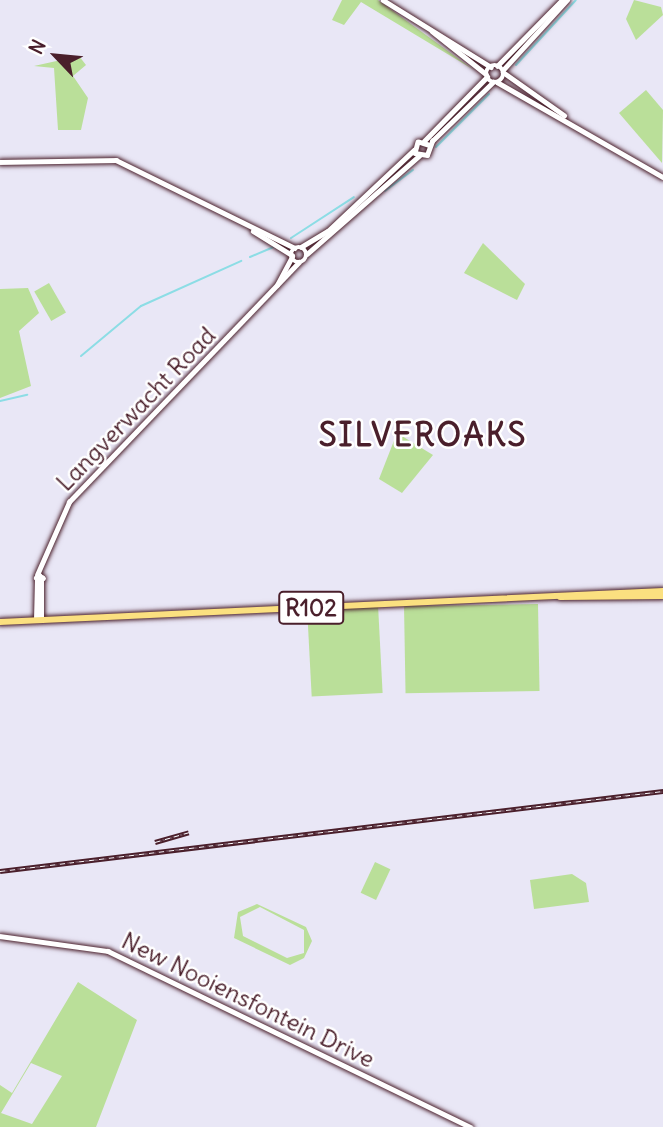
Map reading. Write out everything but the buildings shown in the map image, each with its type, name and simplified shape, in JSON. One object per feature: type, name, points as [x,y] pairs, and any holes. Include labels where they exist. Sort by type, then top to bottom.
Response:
[{"type":"main road","name":"R102","points":[[0,620],[94,618],[663,591]]},
{"type":"main road","name":"R102","points":[[559,597],[663,596]]},
{"type":"street","points":[[383,0],[491,66],[501,69],[564,116],[663,177]]},
{"type":"street","points":[[298,248],[328,231],[414,150],[426,143],[495,82],[501,69],[564,0]]},
{"type":"street","points":[[423,24],[495,82],[564,116]]},
{"type":"street","points":[[0,162],[116,160],[307,254],[419,156],[426,143],[487,75],[491,66]]},
{"type":"street","points":[[414,150],[419,156]]},
{"type":"street","points":[[238,220],[299,262]]},
{"type":"street","name":"Langverwacht Road","points":[[271,294],[298,248]]},
{"type":"street","name":"Langverwacht Road","points":[[38,618],[42,559],[69,502],[307,254]]},
{"type":"street","name":"New Nooiensfontein Drive","points":[[0,936],[108,951],[471,1127]]},
{"type":"green space","points":[[342,0],[378,0],[474,70],[361,2],[344,25],[332,20]]},
{"type":"green space","points":[[634,0],[661,7],[663,15],[636,40],[626,19]]},
{"type":"green space","points":[[79,56],[86,65],[73,76],[88,98],[81,130],[58,130],[54,68],[34,66]]},
{"type":"green space","points":[[646,90],[663,110],[662,163],[619,113]]},
{"type":"green space","points":[[483,243],[525,284],[517,300],[464,273]]},
{"type":"green space","points":[[49,283],[66,312],[51,321],[34,292]]},
{"type":"green space","points":[[28,288],[39,313],[19,331],[31,386],[0,398],[0,289]]},
{"type":"green space","points":[[397,433],[433,455],[402,493],[379,479]]},
{"type":"green space","points":[[538,604],[540,691],[406,693],[404,606]]},
{"type":"green space","points":[[378,605],[383,693],[312,697],[307,609]]},
{"type":"green space","points":[[375,862],[390,869],[376,900],[361,893]]},
{"type":"green space","points":[[572,874],[586,883],[589,902],[534,909],[530,880]]},
{"type":"green space","points":[[257,904],[306,927],[312,941],[304,958],[290,965],[234,938],[238,912]],"holes":[[[260,907],[304,930],[304,953],[287,958],[243,936],[240,917]]]},
{"type":"green space","points":[[78,982],[137,1020],[96,1127],[0,1127],[0,1085],[12,1093]],"holes":[[[31,1063],[62,1076],[32,1124],[1,1113]]]},
{"type":"waterway","points":[[516,65],[576,0]]},
{"type":"waterway","points":[[436,147],[489,94]]},
{"type":"waterway","points":[[385,191],[413,170]]},
{"type":"waterway","points":[[291,238],[354,197]]},
{"type":"waterway","points":[[250,257],[273,247]]},
{"type":"waterway","points":[[81,356],[141,306],[241,261]]},
{"type":"waterway","points":[[0,401],[27,395]]},
{"type":"railway","points":[[0,871],[663,791]]},
{"type":"railway","points":[[155,842],[189,832]]},
{"type":"district","name":"SILVEROAKS","points":[[423,435]]}]
